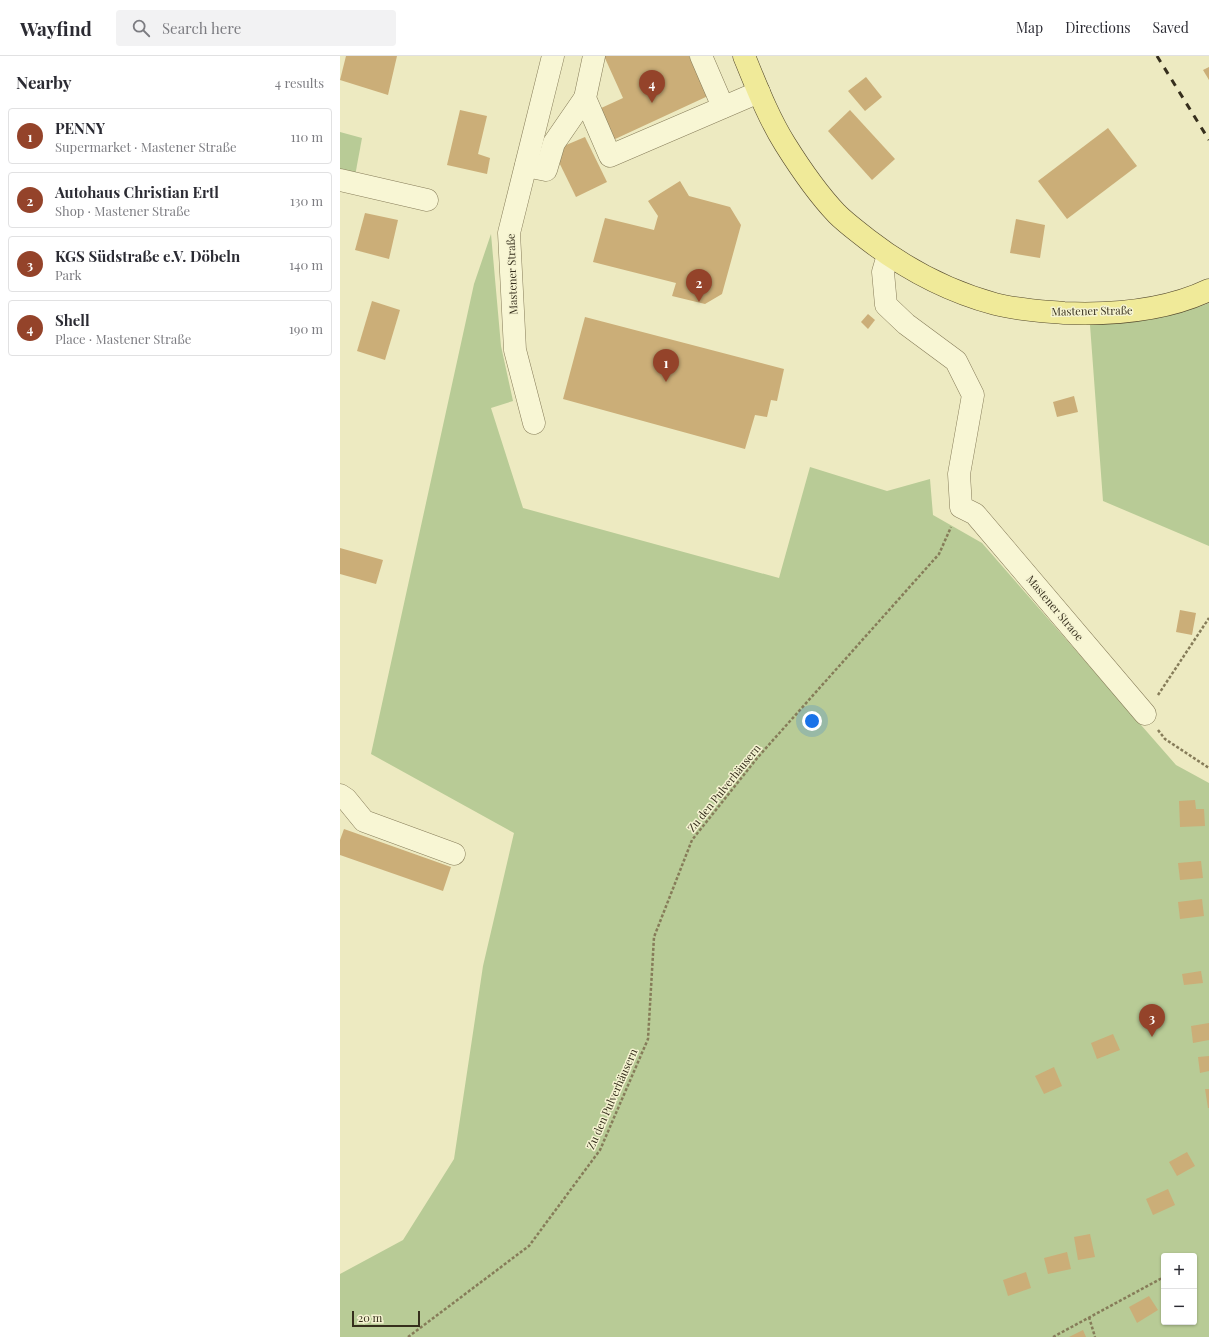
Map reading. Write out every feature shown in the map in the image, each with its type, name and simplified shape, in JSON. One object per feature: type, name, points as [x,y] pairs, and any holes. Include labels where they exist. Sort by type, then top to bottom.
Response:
[{"type":"main road","name":"Mastener Straße","points":[[744,56],[759,92],[784,142],[806,177],[837,214],[888,255],[924,277],[957,292],[997,305],[1037,311],[1076,313],[1114,312],[1174,304],[1209,290]]},
{"type":"street","name":"Mastener Straße","points":[[534,423],[515,350],[509,233],[553,56]]},
{"type":"street","points":[[526,166],[546,170],[554,143],[584,98],[594,56]]},
{"type":"street","points":[[701,56],[723,107]]},
{"type":"street","points":[[584,98],[610,156],[759,92]]},
{"type":"street","points":[[340,180],[427,200]]},
{"type":"street","points":[[888,255],[883,272],[886,305],[906,324],[956,361],[973,395],[959,474],[961,507]]},
{"type":"street","name":"Mastener Stra0e","points":[[961,507],[976,514],[1145,714]]},
{"type":"street","points":[[340,796],[346,799],[364,821],[454,854]]},
{"type":"path","name":"Zu den Pulverhäusern","points":[[408,1337],[530,1246],[600,1150],[648,1039],[654,937],[692,840],[758,757],[939,554],[961,507]]},
{"type":"path","points":[[1209,618],[1145,714],[1165,739],[1209,768]]},
{"type":"path","points":[[1054,1337],[1161,1279]]},
{"type":"path","points":[[1089,1317],[1095,1337]]},
{"type":"green space","points":[[340,132],[362,138],[355,176],[340,172]]},
{"type":"green space","points":[[491,234],[501,346],[513,401],[491,408],[523,508],[779,578],[810,467],[887,491],[930,479],[933,515],[982,543],[1176,765],[1209,783],[1209,1337],[340,1337],[340,1274],[403,1240],[454,1159],[483,966],[514,833],[371,754],[474,284]]},
{"type":"green space","points":[[1209,303],[1209,546],[1103,501],[1090,325],[1165,315]]},
{"type":"building","points":[[346,56],[397,56],[388,95],[340,80]]},
{"type":"building","points":[[604,56],[689,56],[708,96],[613,140],[599,109],[623,98]]},
{"type":"building","points":[[1209,67],[1209,80],[1203,70]]},
{"type":"building","points":[[866,77],[882,97],[865,111],[848,91]]},
{"type":"building","points":[[460,110],[487,116],[478,154],[490,158],[487,174],[447,165]]},
{"type":"building","points":[[850,110],[895,159],[872,180],[828,131]]},
{"type":"building","points":[[1108,128],[1137,166],[1067,219],[1038,181]]},
{"type":"building","points":[[585,137],[607,182],[576,197],[556,156],[559,148]]},
{"type":"building","points":[[680,181],[689,196],[730,207],[741,225],[722,294],[705,304],[672,296],[676,283],[593,262],[605,218],[654,230],[658,216],[648,201]]},
{"type":"building","points":[[365,213],[398,220],[389,259],[355,250]]},
{"type":"building","points":[[1016,219],[1045,225],[1040,258],[1010,253]]},
{"type":"building","points":[[372,301],[400,310],[385,360],[357,351]]},
{"type":"building","points":[[868,314],[875,320],[868,329],[861,322]]},
{"type":"building","points":[[585,317],[784,369],[777,401],[771,400],[767,417],[755,415],[745,449],[563,399]]},
{"type":"building","points":[[1074,396],[1078,412],[1057,417],[1053,402]]},
{"type":"building","points":[[340,548],[383,560],[376,584],[340,574]]},
{"type":"building","points":[[1180,610],[1196,613],[1192,635],[1176,632]]},
{"type":"building","points":[[1195,800],[1196,809],[1204,809],[1205,826],[1180,827],[1179,801]]},
{"type":"building","points":[[344,829],[451,867],[443,891],[340,855],[340,840]]},
{"type":"building","points":[[1201,861],[1203,878],[1180,880],[1178,863]]},
{"type":"building","points":[[1202,899],[1204,916],[1180,919],[1178,902]]},
{"type":"building","points":[[1201,971],[1203,983],[1184,985],[1182,974]]},
{"type":"building","points":[[1209,1023],[1209,1040],[1193,1043],[1191,1026]]},
{"type":"building","points":[[1113,1034],[1120,1050],[1097,1059],[1091,1043]]},
{"type":"building","points":[[1209,1056],[1209,1071],[1200,1073],[1198,1057]]},
{"type":"building","points":[[1054,1067],[1062,1086],[1044,1094],[1035,1076]]},
{"type":"building","points":[[1205,1089],[1209,1089],[1209,1108],[1208,1108]]},
{"type":"building","points":[[1187,1152],[1195,1166],[1177,1176],[1169,1162]]},
{"type":"building","points":[[1168,1189],[1175,1205],[1153,1215],[1146,1199]]},
{"type":"building","points":[[1090,1234],[1095,1257],[1078,1260],[1074,1237]]},
{"type":"building","points":[[1067,1252],[1071,1269],[1048,1274],[1044,1258]]},
{"type":"building","points":[[1026,1272],[1031,1288],[1008,1296],[1003,1280]]},
{"type":"building","points":[[1149,1296],[1158,1310],[1137,1323],[1129,1307]]},
{"type":"building","points":[[1083,1330],[1086,1337],[1069,1337]]},
{"type":"railway","points":[[1157,56],[1209,140]]},
{"type":"place","name":"Shell","points":[[652,103]]},
{"type":"place","name":"Autohaus Christian Ertl","points":[[699,302]]},
{"type":"place","name":"PENNY","points":[[666,382]]},
{"type":"place","name":"KGS Südstraße e.V. Döbeln","points":[[1152,1037]]}]
